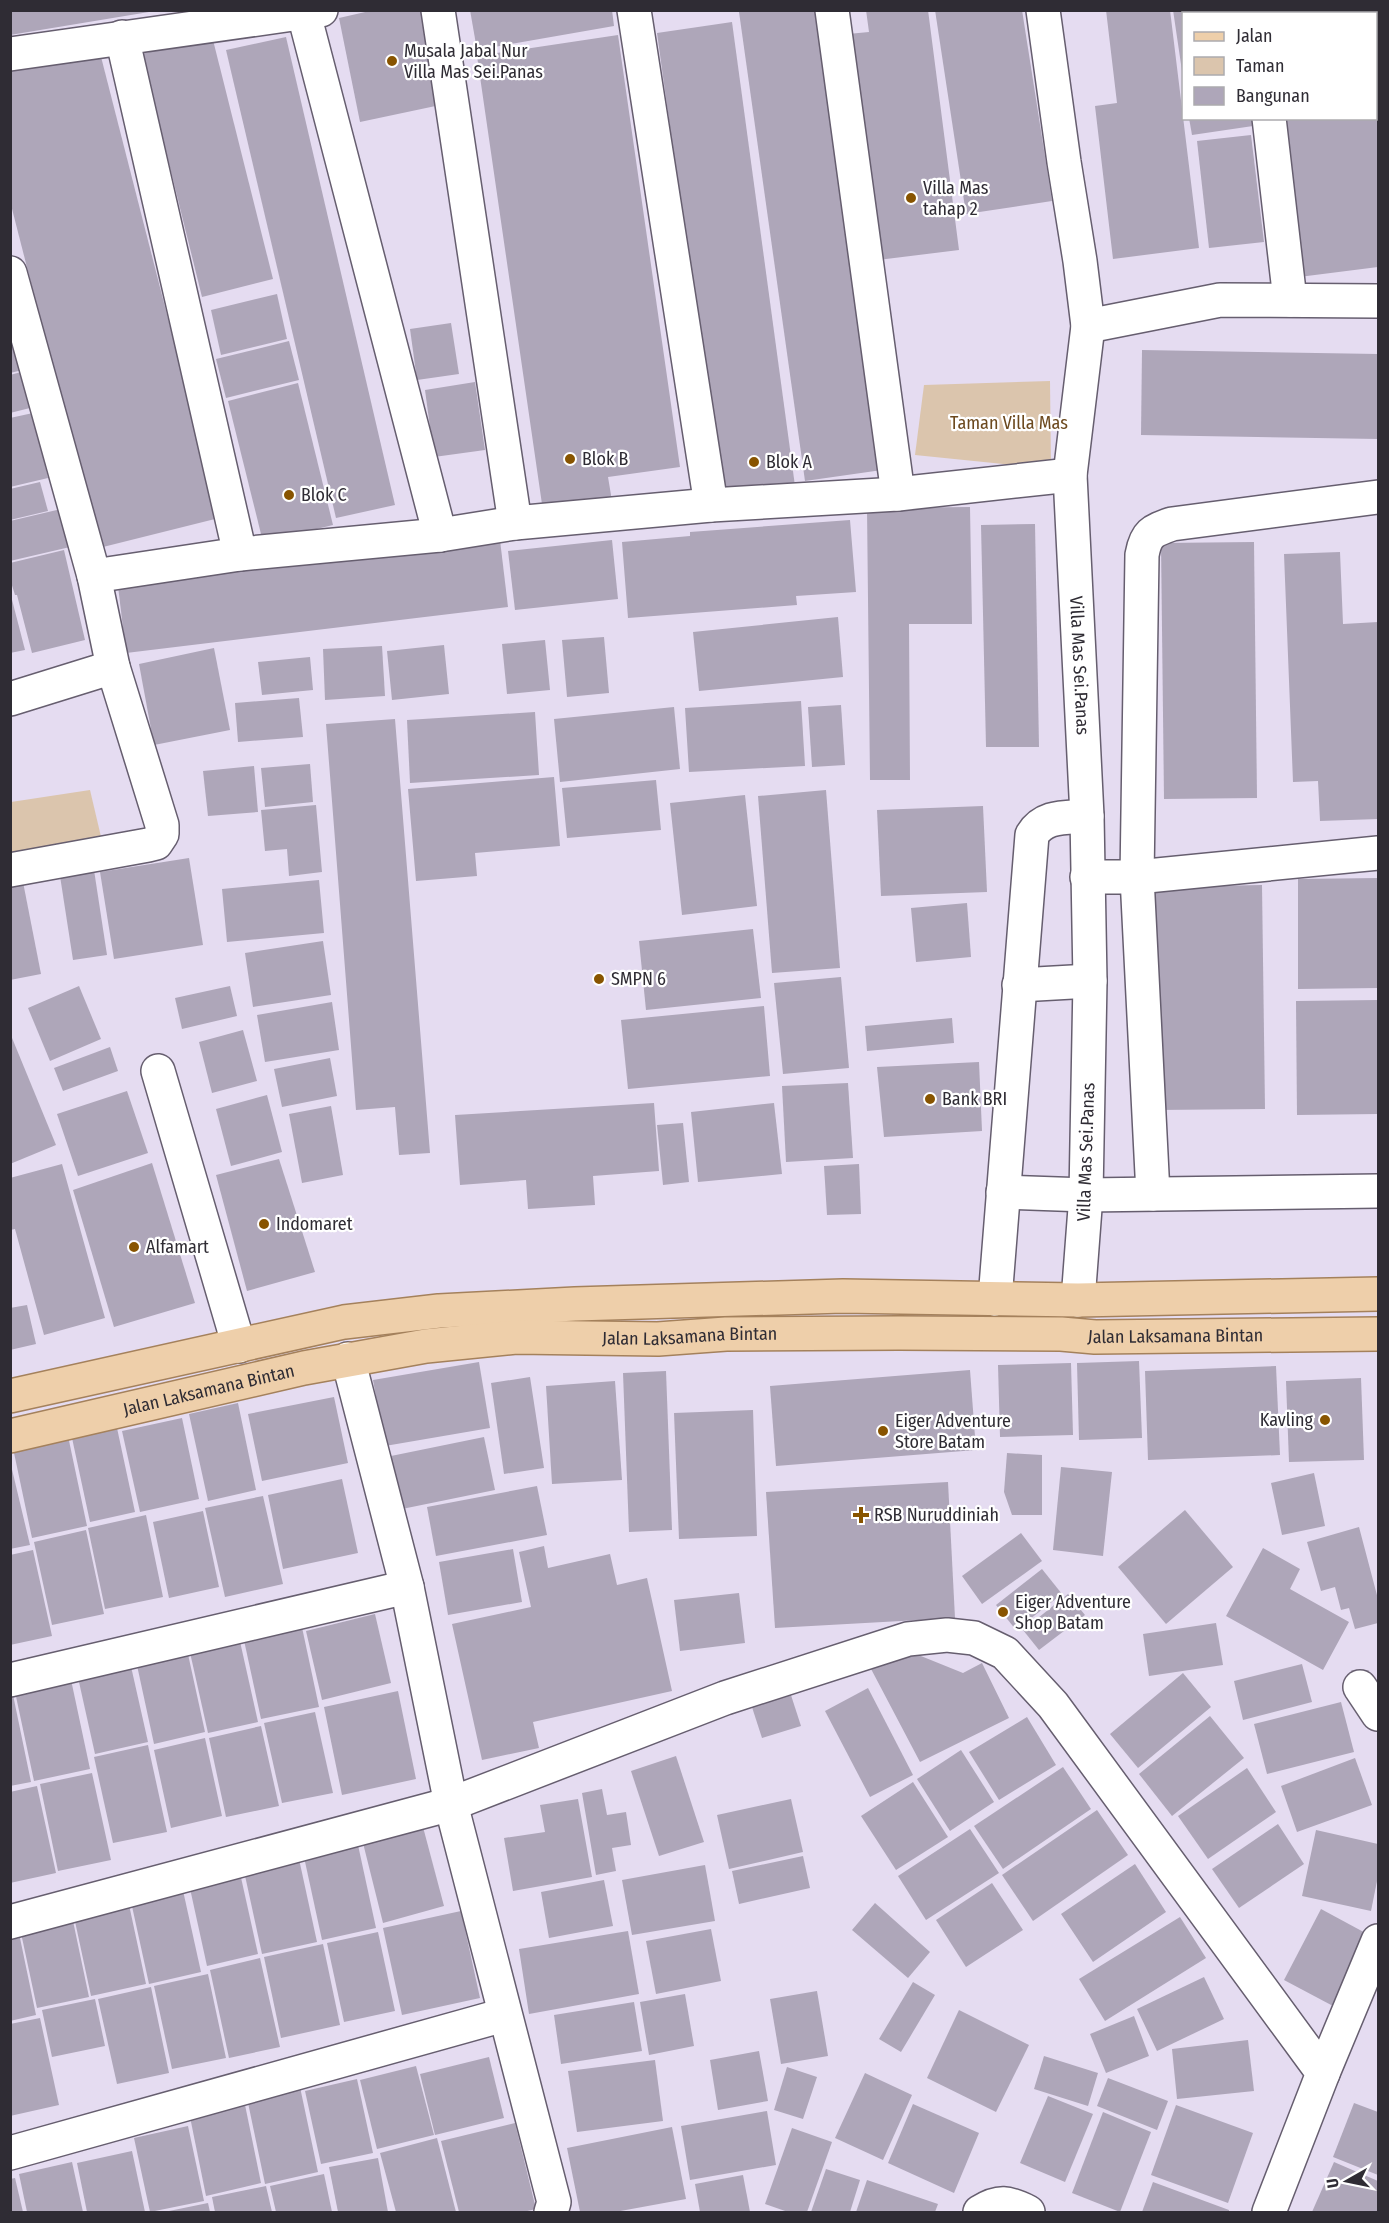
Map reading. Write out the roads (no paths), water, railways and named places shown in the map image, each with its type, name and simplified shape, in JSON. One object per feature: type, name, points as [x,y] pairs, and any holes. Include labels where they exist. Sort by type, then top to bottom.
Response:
[{"type":"main road","name":"Jalan Laksamana Bintan","points":[[10,1396],[344,1322],[439,1311],[575,1304],[843,1296],[1078,1300],[1378,1294]]},
{"type":"main road","name":"Jalan Laksamana Bintan","points":[[10,1436],[227,1384],[348,1359],[426,1346],[516,1337],[658,1340],[726,1334],[1061,1334],[1095,1337],[1378,1334]]},
{"type":"street","points":[[438,10],[516,523]]},
{"type":"street","points":[[634,10],[711,505]]},
{"type":"street","points":[[832,10],[898,494]]},
{"type":"street","name":"Villa Mas Sei.Panas","points":[[1043,10],[1088,326],[1070,475],[1087,816],[1090,981],[1086,1195],[1078,1300]]},
{"type":"street","points":[[10,54],[312,12],[441,535]]},
{"type":"street","points":[[122,37],[240,554]]},
{"type":"street","points":[[1269,120],[1290,300]]},
{"type":"street","points":[[10,273],[94,576],[113,667],[162,825],[162,834],[156,843],[10,870]]},
{"type":"street","points":[[1088,326],[1220,300],[1378,301]]},
{"type":"street","points":[[94,576],[240,554],[441,535],[516,523],[711,505],[898,494],[1070,475]]},
{"type":"street","points":[[1153,1194],[1137,877],[1142,555],[1145,540],[1155,530],[1172,524],[1378,498]]},
{"type":"street","points":[[10,699],[113,667]]},
{"type":"street","points":[[995,1299],[1032,835],[1037,826],[1048,820],[1087,816]]},
{"type":"street","points":[[1087,876],[1137,877],[1378,853]]},
{"type":"street","points":[[1020,985],[1090,981]]},
{"type":"street","points":[[158,1071],[239,1346]]},
{"type":"street","points":[[1003,1192],[1086,1195],[1378,1191]]},
{"type":"street","points":[[348,1359],[407,1587],[451,1804],[554,2202],[551,2212]]},
{"type":"street","points":[[10,1680],[407,1587]]},
{"type":"street","points":[[10,1922],[451,1804],[725,1698],[908,1639],[947,1635],[974,1638],[1005,1653],[1053,1705],[1323,2073]]},
{"type":"street","points":[[1360,1687],[1378,1713]]},
{"type":"street","points":[[1269,2212],[1378,1941]]},
{"type":"street","points":[[10,2153],[504,2015]]},
{"type":"street","points":[[980,2212],[993,2205],[1010,2203],[1028,2212]]},
{"type":"place","name":"Musala Jabal Nur Villa Mas Sei.Panas","points":[[392,61]]},
{"type":"place","name":"Villa Mas tahap 2","points":[[911,198]]},
{"type":"place","name":"Blok B","points":[[570,459]]},
{"type":"place","name":"Blok A","points":[[754,462]]},
{"type":"place","name":"Blok C","points":[[289,495]]},
{"type":"place","name":"SMPN 6","points":[[599,979]]},
{"type":"place","name":"Bank BRI","points":[[930,1099]]},
{"type":"place","name":"Indomaret","points":[[264,1224]]},
{"type":"place","name":"Alfamart","points":[[134,1247]]},
{"type":"place","name":"Kavling","points":[[1325,1420]]},
{"type":"place","name":"Eiger Adventure Store Batam","points":[[883,1431]]},
{"type":"place","name":"RSB Nuruddiniah","points":[[861,1515]]},
{"type":"place","name":"Eiger Adventure Shop Batam","points":[[1003,1612]]},
{"type":"park label","name":"Taman Villa Mas","points":[[1009,423]]}]
